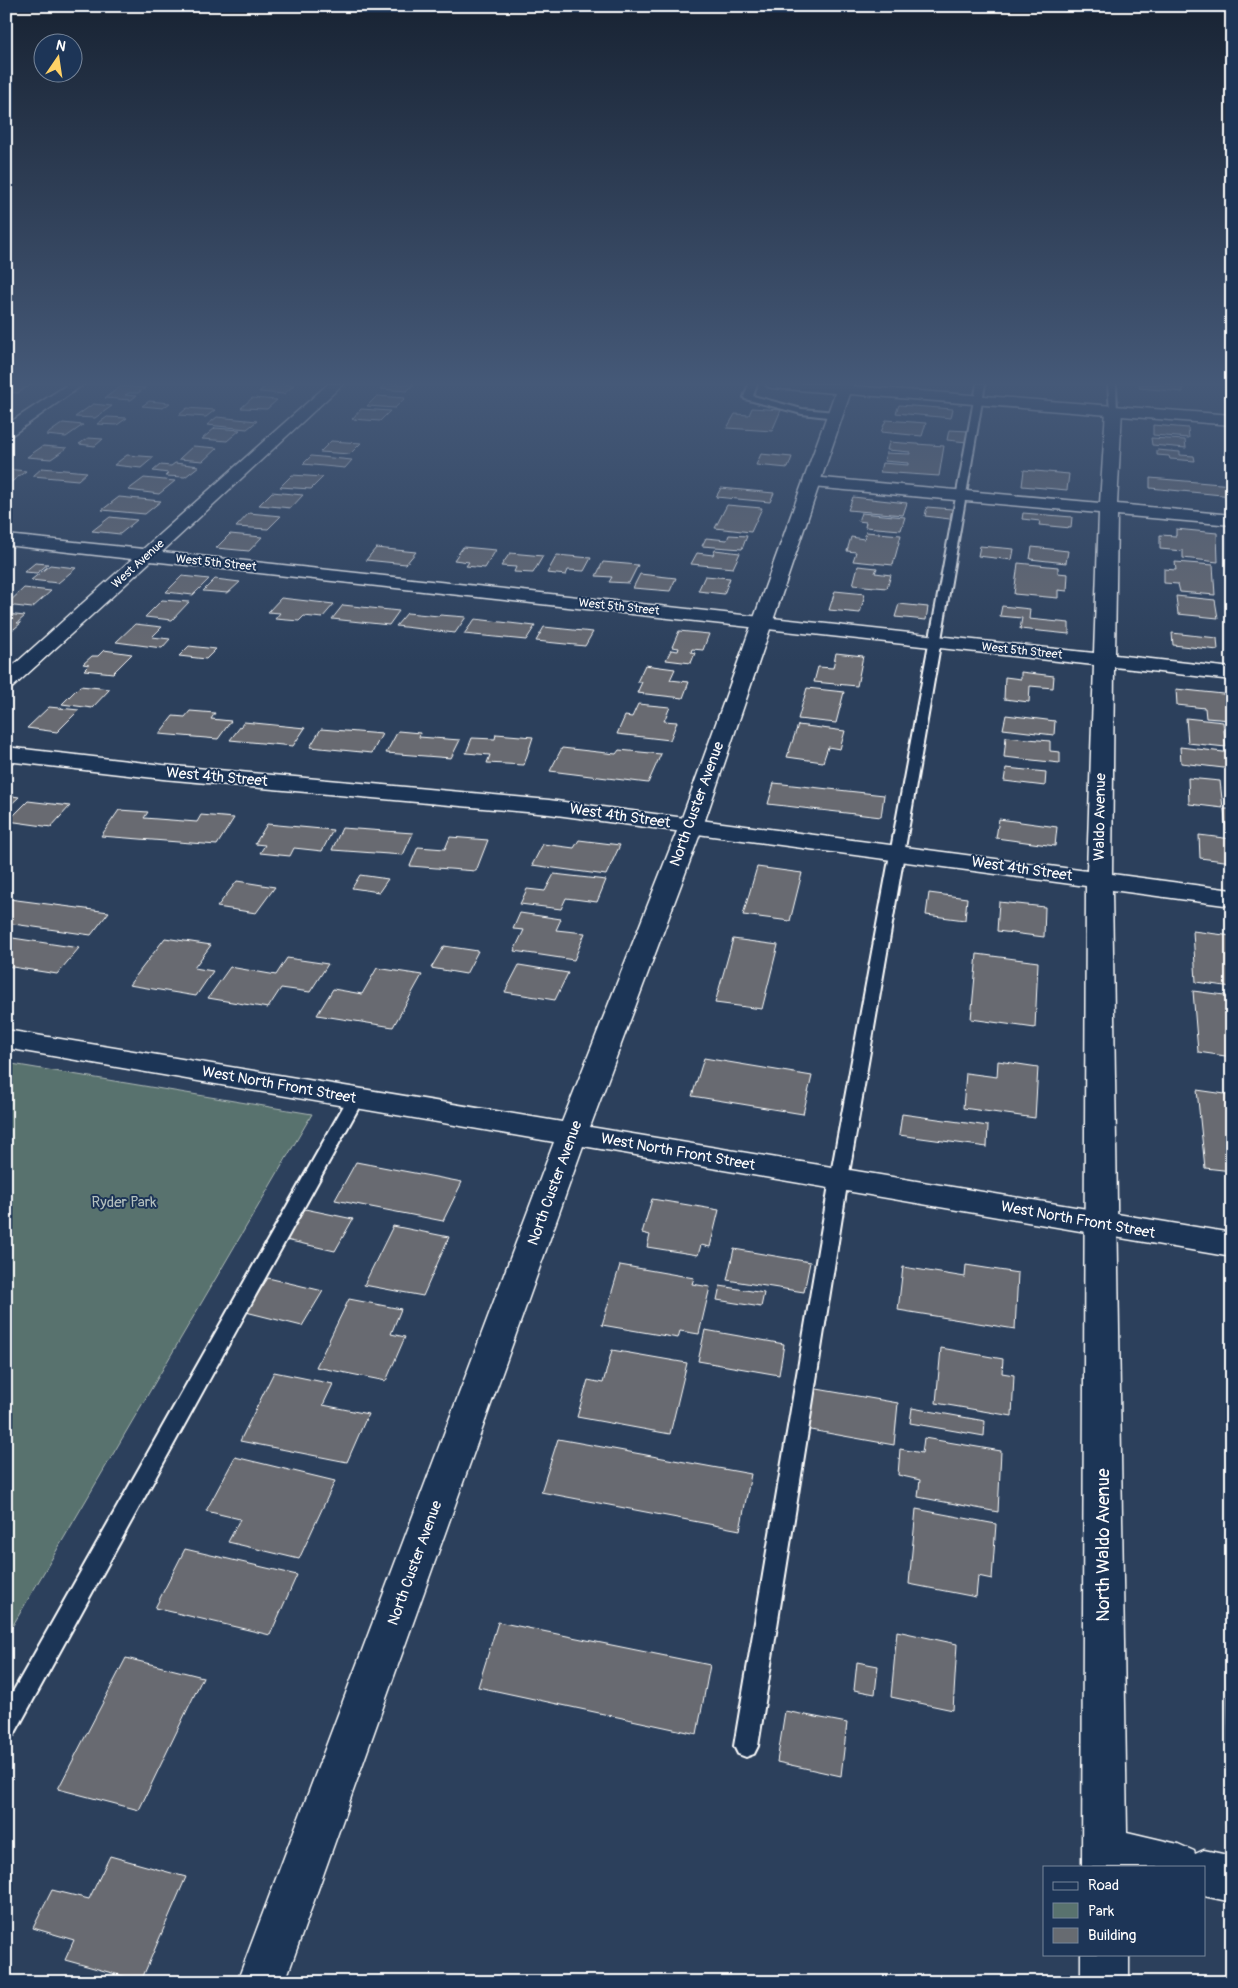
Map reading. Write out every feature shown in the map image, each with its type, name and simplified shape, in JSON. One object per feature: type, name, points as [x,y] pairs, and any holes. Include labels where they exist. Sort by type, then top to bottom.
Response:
[{"type":"street","name":"West Avenue","points":[[6,683],[235,477]]},
{"type":"street","name":"North Custer Avenue","points":[[261,1982],[572,1134],[691,826],[761,622],[814,477]]},
{"type":"street","name":"Waldo Avenue","points":[[1100,1223],[1099,880],[1110,477]]},
{"type":"street","points":[[812,482],[1232,520]]},
{"type":"street","name":"West 5th Street","points":[[6,540],[1232,674]]},
{"type":"street","name":"West 4th Street","points":[[6,754],[163,772],[481,799],[1232,898]]},
{"type":"street","name":"West North Front Street","points":[[6,1039],[1232,1246]]},
{"type":"street","name":"North Waldo Avenue","points":[[1100,1223],[1106,1859]]},
{"type":"street","points":[[1106,1859],[1169,1866]]},
{"type":"street","points":[[1206,1873],[1232,1879]]},
{"type":"street","points":[[1105,1956],[1105,1982]]},
{"type":"lane","points":[[746,1746],[839,1179],[964,477]]},
{"type":"lane","points":[[6,1727],[356,1098]]},
{"type":"green space","name":"Ryder Park","points":[[6,1063],[312,1114],[6,1637]]},
{"type":"building","points":[[6,477],[18,477],[10,483],[6,482]]},
{"type":"building","points":[[42,477],[82,477],[78,480]]},
{"type":"building","points":[[290,477],[323,477],[311,489],[280,487]]},
{"type":"building","points":[[1023,477],[1069,477],[1067,490],[1022,486]]},
{"type":"building","points":[[144,478],[175,481],[159,494],[128,490]]},
{"type":"building","points":[[1150,478],[1232,485],[1232,496],[1150,488]]},
{"type":"building","points":[[721,488],[774,493],[770,502],[716,497]]},
{"type":"building","points":[[272,492],[303,495],[291,508],[259,505]]},
{"type":"building","points":[[119,497],[161,501],[145,514],[102,510]]},
{"type":"building","points":[[853,497],[907,503],[903,515],[848,510]]},
{"type":"building","points":[[727,505],[762,508],[751,532],[715,528]]},
{"type":"building","points":[[927,507],[952,509],[950,519],[925,516]]},
{"type":"building","points":[[249,513],[281,516],[268,529],[236,527]]},
{"type":"building","points":[[861,513],[905,517],[901,530],[865,527],[866,522],[858,521]]},
{"type":"building","points":[[1023,513],[1072,517],[1071,528],[1039,525],[1040,521],[1022,519]]},
{"type":"building","points":[[110,517],[137,520],[120,534],[92,531]]},
{"type":"building","points":[[1176,529],[1217,533],[1218,562],[1183,558],[1183,551],[1160,549],[1160,535],[1176,536]]},
{"type":"building","points":[[866,532],[901,535],[893,565],[853,561],[856,552],[847,551],[851,537],[864,539]]},
{"type":"building","points":[[230,534],[262,537],[249,551],[216,548]]},
{"type":"building","points":[[729,535],[747,536],[742,549],[702,546],[706,538],[727,540]]},
{"type":"building","points":[[980,546],[1014,549],[1012,560],[978,556]]},
{"type":"building","points":[[463,547],[496,550],[485,568],[466,566],[469,562],[454,560]]},
{"type":"building","points":[[1032,547],[1068,551],[1066,563],[1030,559]]},
{"type":"building","points":[[376,548],[416,552],[406,564],[366,560]]},
{"type":"building","points":[[715,550],[740,553],[733,568],[691,564],[697,553],[713,555]]},
{"type":"building","points":[[510,553],[543,556],[533,573],[514,572],[516,567],[501,566]]},
{"type":"building","points":[[557,555],[591,558],[584,571],[568,570],[566,575],[547,573]]},
{"type":"building","points":[[603,562],[638,565],[629,583],[609,582],[612,577],[596,576]]},
{"type":"building","points":[[1175,562],[1213,565],[1215,595],[1180,592],[1178,584],[1164,583],[1164,569],[1176,570]]},
{"type":"building","points":[[35,563],[48,564],[37,573],[24,572]]},
{"type":"building","points":[[1018,563],[1058,567],[1058,573],[1068,574],[1067,591],[1058,590],[1058,598],[1014,594]]},
{"type":"building","points":[[50,565],[76,568],[58,583],[31,580]]},
{"type":"building","points":[[858,566],[877,568],[875,573],[891,575],[887,588],[853,585]]},
{"type":"building","points":[[640,574],[676,578],[670,591],[633,588]]},
{"type":"building","points":[[182,576],[209,579],[193,595],[166,592]]},
{"type":"building","points":[[705,576],[730,578],[724,594],[698,591]]},
{"type":"building","points":[[215,579],[240,582],[228,593],[203,591]]},
{"type":"building","points":[[24,588],[51,591],[32,608],[6,605]]},
{"type":"building","points":[[835,591],[865,594],[860,613],[829,610]]},
{"type":"building","points":[[1176,596],[1215,600],[1218,618],[1178,614]]},
{"type":"building","points":[[281,598],[334,604],[322,618],[304,616],[299,621],[275,619],[280,613],[268,612]]},
{"type":"building","points":[[162,600],[189,602],[172,620],[145,617]]},
{"type":"building","points":[[899,604],[928,607],[926,620],[895,617]]},
{"type":"building","points":[[343,605],[399,611],[389,625],[332,619]]},
{"type":"building","points":[[1002,606],[1030,609],[1029,619],[1069,623],[1069,634],[1020,629],[1022,618],[1000,616]]},
{"type":"building","points":[[407,613],[466,617],[455,633],[396,626]]},
{"type":"building","points":[[6,614],[25,616],[17,623],[21,623],[14,629],[6,632]]},
{"type":"building","points":[[475,619],[535,626],[526,640],[464,634]]},
{"type":"building","points":[[135,624],[162,627],[152,637],[170,639],[162,648],[116,642]]},
{"type":"building","points":[[544,627],[593,632],[585,646],[536,641]]},
{"type":"building","points":[[679,631],[709,634],[703,650],[692,649],[691,652],[695,653],[691,663],[666,660],[671,650],[678,651],[679,648],[672,647]]},
{"type":"building","points":[[1172,633],[1217,638],[1218,650],[1173,645]]},
{"type":"building","points":[[189,646],[216,649],[206,659],[179,656]]},
{"type":"building","points":[[104,650],[132,654],[113,673],[84,670],[89,665],[83,664],[92,656],[98,656]]},
{"type":"building","points":[[836,653],[863,656],[857,686],[814,682],[818,667],[833,668]]},
{"type":"building","points":[[645,665],[675,669],[670,680],[689,682],[683,698],[637,693],[642,682],[637,682]]},
{"type":"building","points":[[1021,672],[1054,676],[1053,688],[1030,686],[1029,702],[1004,699],[1005,677],[1021,679]]},
{"type":"building","points":[[80,686],[110,689],[92,708],[62,704]]},
{"type":"building","points":[[807,688],[844,692],[836,723],[798,719]]},
{"type":"building","points":[[1176,689],[1232,695],[1231,720],[1206,718],[1205,708],[1177,705]]},
{"type":"building","points":[[638,704],[670,707],[664,721],[677,722],[670,740],[617,734],[625,716],[632,717]]},
{"type":"building","points":[[49,707],[79,710],[57,732],[27,728]]},
{"type":"building","points":[[190,711],[215,713],[211,719],[231,721],[218,739],[159,734],[173,716],[185,717]]},
{"type":"building","points":[[1006,715],[1055,721],[1054,735],[1003,729]]},
{"type":"building","points":[[1186,718],[1223,722],[1226,747],[1188,743]]},
{"type":"building","points":[[244,722],[305,728],[293,746],[230,740]]},
{"type":"building","points":[[798,725],[845,731],[840,749],[828,747],[823,762],[787,757]]},
{"type":"building","points":[[321,729],[382,734],[372,753],[310,747]]},
{"type":"building","points":[[398,731],[420,733],[419,737],[460,740],[451,758],[386,753]]},
{"type":"building","points":[[496,734],[533,737],[524,765],[487,763],[490,755],[466,753],[472,738],[495,739]]},
{"type":"building","points":[[1006,737],[1050,741],[1050,751],[1060,752],[1060,763],[1004,757]]},
{"type":"building","points":[[1180,747],[1232,753],[1232,769],[1181,763]]},
{"type":"building","points":[[562,748],[616,754],[619,750],[661,754],[648,783],[550,771]]},
{"type":"building","points":[[1006,768],[1046,772],[1045,786],[1004,781]]},
{"type":"building","points":[[1188,778],[1220,781],[1223,808],[1189,804]]},
{"type":"building","points":[[774,783],[884,795],[881,817],[768,804]]},
{"type":"building","points":[[6,795],[19,797],[6,809]]},
{"type":"building","points":[[28,801],[70,806],[51,827],[8,821]]},
{"type":"building","points":[[1224,809],[1232,809],[1232,831],[1226,830]]},
{"type":"building","points":[[119,810],[148,812],[144,818],[197,822],[201,815],[234,818],[217,845],[101,836]]},
{"type":"building","points":[[999,819],[1057,827],[1055,846],[996,838]]},
{"type":"building","points":[[267,824],[333,830],[322,851],[294,848],[290,856],[260,853],[265,845],[255,844]]},
{"type":"building","points":[[342,828],[413,833],[403,855],[332,850]]},
{"type":"building","points":[[1199,835],[1232,839],[1232,862],[1200,858]]},
{"type":"building","points":[[450,837],[488,840],[476,871],[410,866],[418,847],[445,849]]},
{"type":"building","points":[[579,840],[620,845],[606,875],[532,865],[543,844],[574,848]]},
{"type":"building","points":[[757,867],[802,873],[790,921],[743,915]]},
{"type":"building","points":[[554,874],[606,880],[597,902],[566,898],[561,909],[520,904],[527,889],[545,891]]},
{"type":"building","points":[[360,875],[388,879],[379,892],[352,888]]},
{"type":"building","points":[[237,881],[275,887],[256,913],[217,907]]},
{"type":"building","points":[[929,893],[967,898],[965,920],[926,915]]},
{"type":"building","points":[[9,899],[109,912],[91,935],[6,923],[6,902]]},
{"type":"building","points":[[999,902],[1045,907],[1044,937],[997,931]]},
{"type":"building","points":[[520,913],[561,919],[556,930],[585,933],[574,960],[514,951],[524,930],[513,929]]},
{"type":"building","points":[[1193,931],[1232,936],[1232,987],[1196,982]]},
{"type":"building","points":[[6,937],[79,948],[57,974],[6,966]]},
{"type":"building","points":[[165,938],[211,945],[194,968],[213,971],[196,996],[129,985]]},
{"type":"building","points":[[733,939],[778,945],[762,1009],[715,1003]]},
{"type":"building","points":[[444,946],[478,951],[466,974],[431,968]]},
{"type":"building","points":[[977,954],[1038,962],[1035,1028],[971,1019]]},
{"type":"building","points":[[287,958],[328,964],[310,992],[281,988],[268,1008],[208,998],[230,967],[276,975]]},
{"type":"building","points":[[519,965],[568,973],[555,1000],[505,992]]},
{"type":"building","points":[[377,968],[422,975],[393,1027],[317,1015],[333,989],[362,994]]},
{"type":"building","points":[[1193,991],[1232,996],[1232,1057],[1198,1052]]},
{"type":"building","points":[[704,1058],[812,1076],[803,1114],[692,1096]]},
{"type":"building","points":[[998,1061],[1038,1067],[1035,1118],[963,1108],[966,1073],[997,1077]]},
{"type":"building","points":[[1197,1090],[1232,1095],[1232,1171],[1205,1168]]},
{"type":"building","points":[[902,1114],[988,1126],[987,1147],[899,1135]]},
{"type":"building","points":[[356,1162],[462,1182],[443,1221],[335,1200]]},
{"type":"building","points":[[652,1199],[719,1210],[710,1247],[701,1245],[698,1255],[647,1247],[650,1235],[642,1233]]},
{"type":"building","points":[[305,1209],[353,1219],[335,1251],[286,1240]]},
{"type":"building","points":[[393,1226],[449,1237],[423,1296],[364,1285]]},
{"type":"building","points":[[734,1249],[810,1262],[804,1292],[727,1280]]},
{"type":"building","points":[[620,1265],[694,1278],[692,1284],[710,1287],[699,1334],[680,1331],[678,1338],[602,1325]]},
{"type":"building","points":[[966,1265],[1018,1273],[1015,1329],[898,1310],[903,1267],[965,1277]]},
{"type":"building","points":[[268,1278],[323,1291],[302,1326],[246,1312]]},
{"type":"building","points":[[720,1286],[764,1293],[761,1307],[717,1300]]},
{"type":"building","points":[[349,1299],[401,1309],[391,1334],[405,1337],[386,1381],[316,1367]]},
{"type":"building","points":[[705,1330],[784,1344],[779,1375],[698,1361]]},
{"type":"building","points":[[941,1348],[1003,1359],[1002,1373],[1014,1375],[1012,1416],[936,1403]]},
{"type":"building","points":[[612,1350],[687,1363],[670,1434],[577,1417],[588,1380],[603,1383]]},
{"type":"building","points":[[274,1372],[333,1384],[323,1405],[368,1414],[347,1462],[240,1441]]},
{"type":"building","points":[[811,1388],[898,1403],[894,1445],[805,1429]]},
{"type":"building","points":[[912,1408],[985,1421],[984,1436],[910,1423]]},
{"type":"building","points":[[924,1438],[1001,1451],[998,1512],[918,1497],[920,1480],[898,1475],[900,1449],[922,1453]]},
{"type":"building","points":[[558,1439],[751,1474],[740,1530],[541,1492]]},
{"type":"building","points":[[235,1457],[335,1481],[299,1559],[228,1542],[240,1519],[206,1511]]},
{"type":"building","points":[[916,1509],[996,1524],[992,1579],[978,1576],[976,1597],[909,1584]]},
{"type":"building","points":[[185,1549],[297,1575],[270,1635],[155,1608]]},
{"type":"building","points":[[498,1622],[710,1665],[697,1734],[478,1687]]},
{"type":"building","points":[[897,1631],[957,1644],[953,1710],[891,1697]]},
{"type":"building","points":[[126,1658],[203,1677],[139,1810],[58,1789]]},
{"type":"building","points":[[857,1662],[878,1666],[875,1694],[854,1690]]},
{"type":"building","points":[[1227,1678],[1232,1680],[1232,1751],[1229,1751]]},
{"type":"building","points":[[785,1711],[847,1723],[841,1776],[777,1762]]},
{"type":"building","points":[[110,1856],[186,1877],[141,1981],[65,1960],[74,1940],[33,1928],[52,1890],[89,1899]]}]
